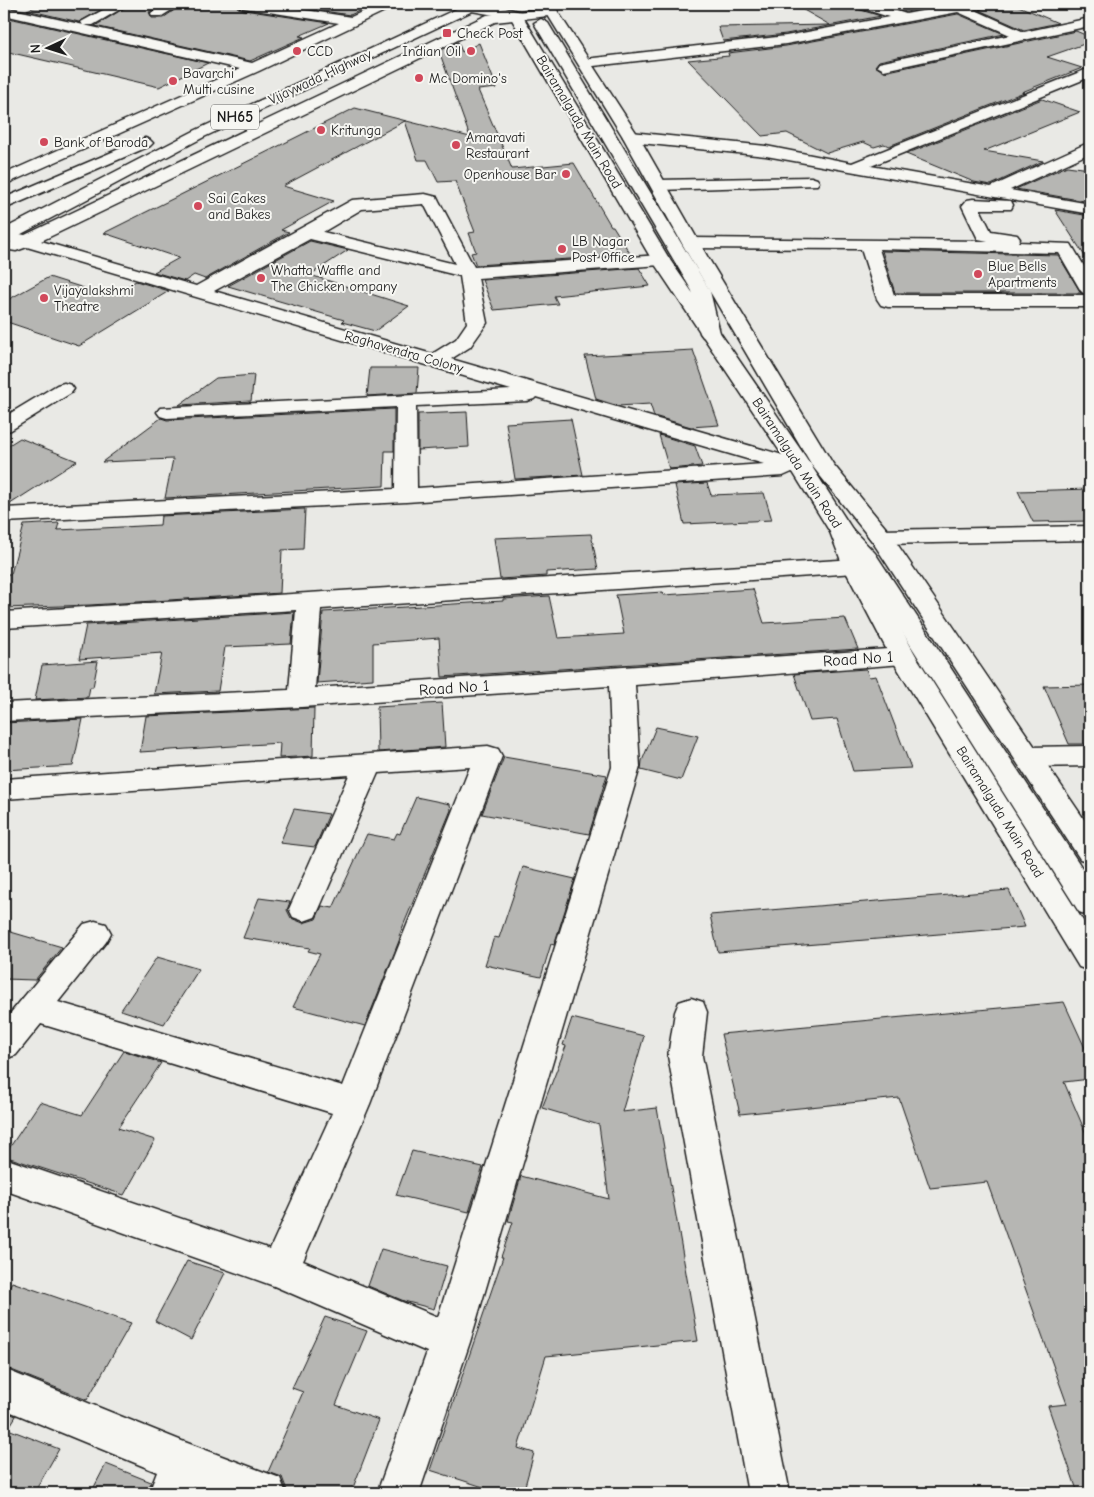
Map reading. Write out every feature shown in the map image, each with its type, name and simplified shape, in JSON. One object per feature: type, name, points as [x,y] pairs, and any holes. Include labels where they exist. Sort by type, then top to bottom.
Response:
[{"type":"main road","points":[[88,22],[123,4]]},
{"type":"main road","points":[[157,13],[175,4]]},
{"type":"main road","points":[[244,4],[295,7],[351,21]]},
{"type":"main road","points":[[4,180],[389,4]]},
{"type":"main road","points":[[862,4],[908,18]]},
{"type":"main road","points":[[585,63],[786,40],[908,18],[956,6],[978,4]]},
{"type":"main road","points":[[473,6],[516,14]]},
{"type":"main road","name":"Vijaywada Highway","points":[[10,241],[199,134],[473,6]]},
{"type":"main road","points":[[956,6],[1023,36]]},
{"type":"main road","points":[[10,241],[492,18],[551,8],[631,137],[824,467],[881,537],[1090,851]]},
{"type":"main road","points":[[4,11],[248,70]]},
{"type":"main road","name":"Bairamalguda Main Road","points":[[516,14],[661,260],[802,468],[842,532],[854,566],[903,656],[1090,958]]},
{"type":"main road","points":[[4,20],[248,70]]},
{"type":"main road","name":"Vijaywada Highway","points":[[184,126],[300,74],[408,20]]},
{"type":"main road","points":[[884,66],[1090,22]]},
{"type":"main road","points":[[541,23],[701,291],[710,332]]},
{"type":"main road","points":[[853,168],[1090,72]]},
{"type":"main road","points":[[5,204],[158,137]]},
{"type":"main road","points":[[631,137],[766,151],[1016,196],[1037,206],[1090,209]]},
{"type":"main road","points":[[993,192],[1090,148]]},
{"type":"main road","points":[[1068,157],[1090,160]]},
{"type":"main road","points":[[659,185],[811,182]]},
{"type":"main road","points":[[1016,196],[1008,205],[973,204],[970,206],[984,235],[997,238],[1062,240]]},
{"type":"main road","points":[[198,292],[358,204],[425,199],[431,201],[468,272],[477,323],[463,343],[434,361]]},
{"type":"main road","points":[[308,233],[468,272],[661,260]]},
{"type":"main road","name":"Raghavendra Colony","points":[[10,241],[198,292],[802,468]]},
{"type":"main road","points":[[692,243],[1065,248],[1090,291]]},
{"type":"main road","points":[[868,244],[888,301],[1090,301]]},
{"type":"main road","points":[[4,426],[64,389]]},
{"type":"main road","points":[[167,412],[550,394]]},
{"type":"main road","points":[[406,401],[406,495]]},
{"type":"main road","points":[[4,515],[406,495],[802,468]]},
{"type":"main road","points":[[842,532],[867,558],[1090,904]]},
{"type":"main road","points":[[881,537],[1090,533]]},
{"type":"main road","points":[[4,620],[854,566]]},
{"type":"main road","points":[[300,698],[309,602]]},
{"type":"main road","name":"Road No 1","points":[[4,712],[300,698],[903,656]]},
{"type":"main road","points":[[398,1493],[450,1342],[626,766],[622,677]]},
{"type":"main road","points":[[4,789],[488,756],[353,1104],[280,1270]]},
{"type":"main road","points":[[1029,757],[1090,756]]},
{"type":"main road","points":[[304,909],[368,764]]},
{"type":"main road","points":[[4,1045],[95,933]]},
{"type":"main road","points":[[34,1008],[353,1104]]},
{"type":"main road","points":[[691,1012],[685,1056],[769,1493]]},
{"type":"main road","points":[[4,1174],[280,1270],[450,1342]]},
{"type":"main road","points":[[4,1389],[176,1478],[265,1493]]},
{"type":"building","points":[[60,4],[111,4],[79,22],[27,10],[39,5],[60,9]]},
{"type":"building","points":[[131,4],[163,4],[149,12],[152,18],[163,18],[183,4],[236,4],[238,8],[244,10],[329,23],[299,36],[304,37],[250,61],[95,26]]},
{"type":"building","points":[[277,4],[375,4],[350,15]]},
{"type":"building","points":[[793,4],[854,4],[857,9],[881,16],[786,34],[723,41],[718,27],[830,25]]},
{"type":"building","points":[[879,4],[947,4],[906,12]]},
{"type":"building","points":[[986,4],[1014,4],[1058,23],[1024,30],[979,10],[984,8]]},
{"type":"building","points":[[958,14],[1004,34],[879,61],[875,66],[884,72],[1076,31],[1090,37],[1090,42],[1047,57],[1082,68],[889,146],[884,144],[874,147],[863,142],[827,153],[787,133],[762,136],[688,60],[729,56],[728,53],[786,46]]},
{"type":"building","points":[[9,18],[208,63],[159,87],[4,51],[4,20]]},
{"type":"building","points":[[458,42],[462,52],[479,43],[497,88],[478,90],[512,169],[574,163],[611,226],[613,226],[631,255],[476,265],[471,253],[476,252],[469,233],[475,232],[455,181],[438,182],[427,160],[418,160],[405,121],[283,186],[334,201],[281,230],[289,232],[205,279],[194,275],[185,281],[154,272],[179,258],[104,233],[355,108],[470,137],[439,51]]},
{"type":"building","points":[[1042,99],[1080,112],[984,151],[1043,161],[991,185],[974,182],[906,154]]},
{"type":"building","points":[[1067,166],[1090,169],[1090,202],[1016,189]]},
{"type":"building","points":[[1055,210],[1090,216],[1090,264]]},
{"type":"building","points":[[310,241],[348,250],[310,275],[409,306],[375,331],[228,286]]},
{"type":"building","name":"Blue Bells Apartments","points":[[882,251],[1058,255],[1081,293],[895,293]]},
{"type":"building","points":[[639,268],[650,286],[554,296],[558,304],[494,310],[482,280]]},
{"type":"building","points":[[49,277],[109,296],[136,281],[169,291],[79,346],[4,321],[4,302]]},
{"type":"building","points":[[693,350],[719,425],[691,427],[654,416],[650,404],[618,406],[596,399],[585,356]]},
{"type":"building","points":[[370,368],[419,368],[417,393],[367,396]]},
{"type":"building","points":[[254,375],[251,401],[179,405],[216,378]]},
{"type":"building","points":[[394,409],[394,451],[385,451],[384,486],[165,498],[173,459],[102,462],[161,418],[167,420]]},
{"type":"building","points":[[467,412],[469,447],[418,450],[418,414]]},
{"type":"building","points":[[571,419],[583,475],[515,479],[506,423]]},
{"type":"building","points":[[659,435],[695,446],[702,466],[669,469]]},
{"type":"building","points":[[20,438],[77,461],[7,506],[4,506],[4,448]]},
{"type":"building","points":[[707,483],[711,495],[764,493],[772,520],[684,524],[675,485]]},
{"type":"building","points":[[1090,489],[1090,521],[1033,522],[1018,491]]},
{"type":"building","points":[[305,509],[303,549],[282,550],[280,593],[90,605],[4,608],[4,574],[11,574],[24,525],[59,523],[57,530],[160,525],[161,516]]},
{"type":"building","points":[[591,534],[598,569],[546,572],[546,576],[500,579],[494,538]]},
{"type":"building","points":[[753,589],[764,623],[845,618],[858,649],[442,677],[439,638],[373,643],[373,679],[317,683],[323,612],[503,601],[503,599],[549,596],[558,638],[624,634],[616,595],[663,592],[664,595]]},
{"type":"building","points":[[294,612],[291,644],[225,647],[218,691],[154,694],[162,653],[79,659],[86,625]]},
{"type":"building","points":[[98,661],[93,687],[90,687],[88,697],[35,700],[42,665]]},
{"type":"building","points":[[866,669],[869,677],[876,676],[911,768],[853,771],[837,719],[810,721],[794,674]]},
{"type":"building","points":[[1090,685],[1090,744],[1069,744],[1044,686]]},
{"type":"building","points":[[442,703],[445,747],[378,752],[377,707]]},
{"type":"building","points":[[314,708],[313,756],[279,758],[280,743],[140,752],[146,716]]},
{"type":"building","points":[[83,719],[73,766],[4,770],[4,723]]},
{"type":"building","points":[[656,727],[698,736],[681,780],[641,770],[642,761]]},
{"type":"building","points":[[504,757],[607,775],[589,834],[482,814]]},
{"type":"building","points":[[416,797],[450,804],[451,810],[399,936],[401,936],[365,1026],[293,1007],[320,954],[308,951],[310,948],[243,938],[259,898],[290,902],[287,910],[291,918],[303,923],[316,919],[322,906],[333,908],[367,834],[394,839],[397,833],[400,834]]},
{"type":"building","points":[[294,809],[329,814],[315,847],[280,843]]},
{"type":"building","points":[[523,867],[575,879],[554,945],[551,944],[541,977],[485,965],[494,937],[499,938]]},
{"type":"building","points":[[1009,890],[1025,927],[718,952],[710,915]]},
{"type":"building","points":[[4,930],[62,947],[35,980],[4,979]]},
{"type":"building","points":[[157,957],[199,969],[164,1024],[121,1010]]},
{"type":"building","points":[[1064,1002],[1090,1059],[1090,1079],[1064,1082],[1090,1143],[1090,1493],[1078,1493],[1048,1406],[1067,1404],[987,1182],[930,1188],[899,1098],[740,1114],[721,1034]]},
{"type":"building","points":[[572,1018],[644,1036],[622,1112],[657,1108],[698,1341],[546,1356],[518,1448],[534,1453],[523,1493],[502,1493],[430,1470],[503,1257],[501,1257],[513,1222],[508,1221],[521,1176],[609,1199],[599,1125],[542,1108],[566,1046],[563,1045]]},
{"type":"building","points":[[124,1051],[161,1063],[118,1128],[155,1140],[124,1195],[4,1156],[40,1102],[82,1115]]},
{"type":"building","points":[[412,1151],[483,1167],[469,1212],[396,1195]]},
{"type":"building","points":[[381,1249],[447,1266],[434,1309],[404,1301],[368,1286]]},
{"type":"building","points":[[187,1261],[225,1273],[191,1340],[155,1321]]},
{"type":"building","points":[[12,1282],[131,1323],[87,1400],[4,1367],[4,1295]]},
{"type":"building","points":[[325,1317],[367,1331],[336,1405],[379,1420],[351,1493],[288,1493],[282,1477],[268,1472],[303,1392],[292,1388]]},
{"type":"building","points":[[4,1411],[16,1416],[8,1429],[59,1449],[34,1493],[4,1493]]},
{"type":"building","points":[[106,1464],[151,1482],[147,1493],[91,1493]]},
{"type":"tunnel","points":[[529,4],[541,23]]},
{"type":"place","name":"Check Post","points":[[447,33]]},
{"type":"place","name":"CCD","points":[[297,51]]},
{"type":"place","name":"Indian Oil","points":[[471,51]]},
{"type":"place","name":"Mc Domino's","points":[[419,78]]},
{"type":"place","name":"Bavarchi Multi cusine","points":[[173,81]]},
{"type":"place","name":"Kritunga","points":[[321,130]]},
{"type":"place","name":"Bank of Baroda","points":[[44,142]]},
{"type":"place","name":"Amaravati Restaurant","points":[[456,145]]},
{"type":"place","name":"Openhouse Bar","points":[[566,174]]},
{"type":"place","name":"Sai Cakes and Bakes","points":[[198,206]]},
{"type":"place","name":"LB Nagar Post Office","points":[[562,249]]},
{"type":"place","name":"Blue Bells Apartments","points":[[978,274]]},
{"type":"place","name":"Whatta Waffle and The Chicken ompany","points":[[261,278]]},
{"type":"place","name":"Vijayalakshmi Theatre","points":[[44,298]]}]
